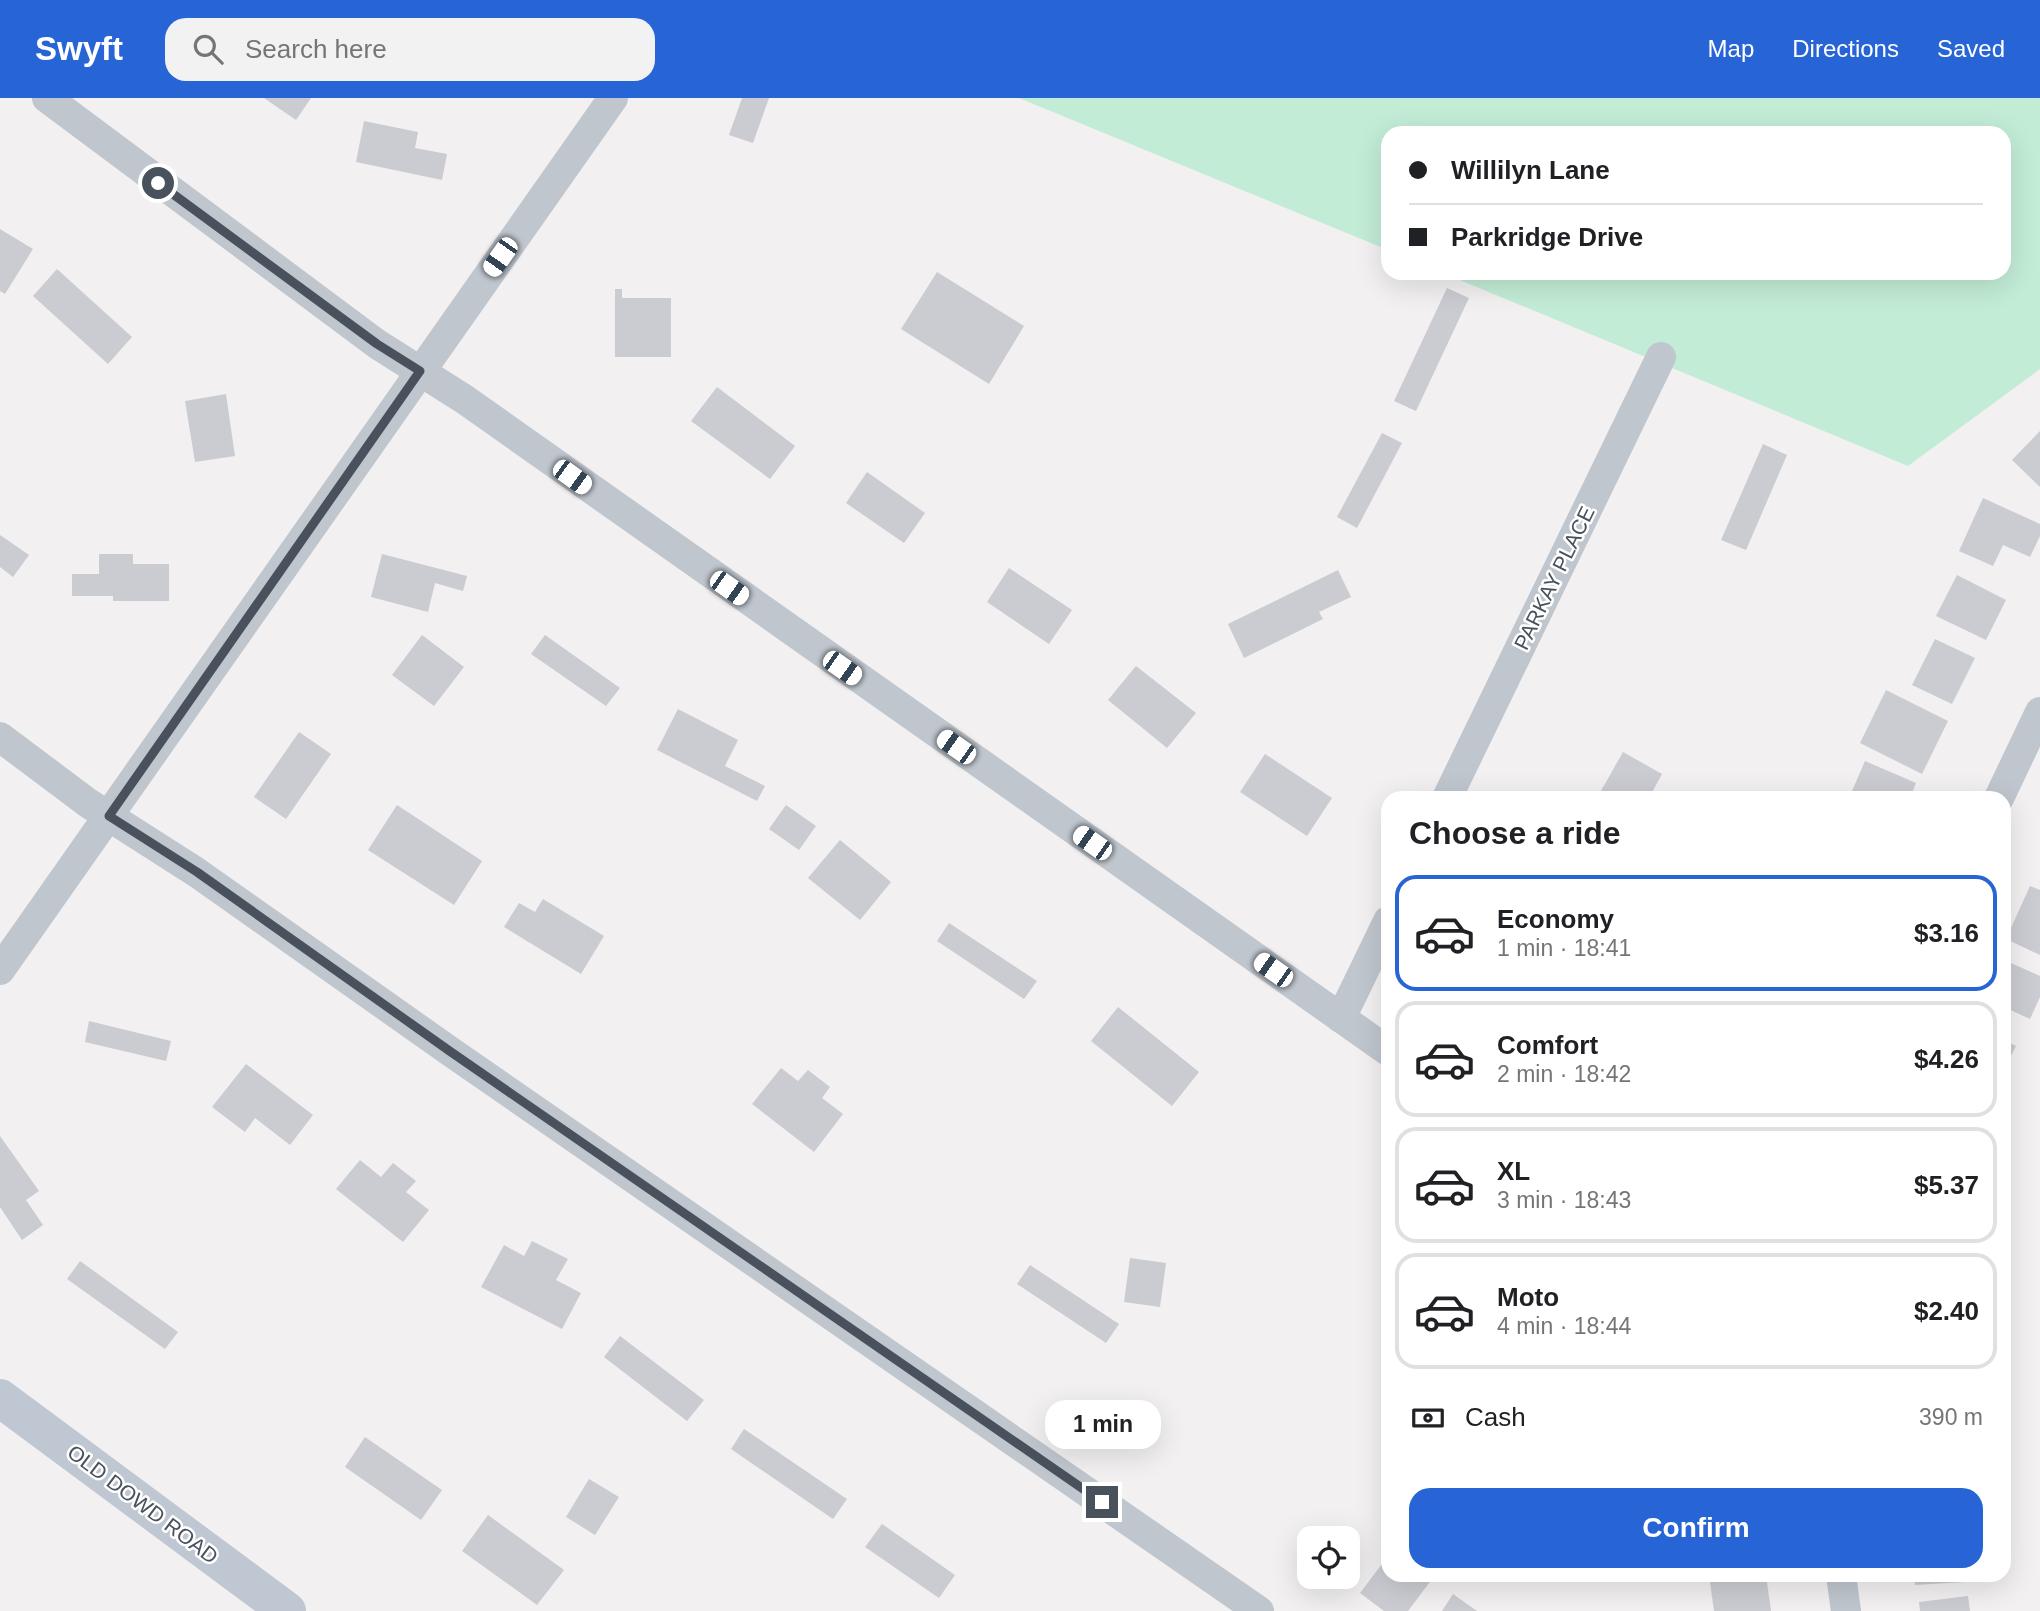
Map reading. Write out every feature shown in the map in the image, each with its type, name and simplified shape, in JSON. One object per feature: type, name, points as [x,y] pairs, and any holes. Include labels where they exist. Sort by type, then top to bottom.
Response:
[{"type":"street","points":[[47,98],[254,255],[377,344],[464,399],[1381,1046]]},
{"type":"street","points":[[0,970],[613,98]]},
{"type":"street","name":"PARKAY PLACE","points":[[1450,791],[1661,357]]},
{"type":"street","points":[[2002,791],[2040,712]]},
{"type":"street","points":[[0,737],[109,816],[197,872],[451,1052],[1259,1611]]},
{"type":"street","points":[[1341,1018],[1381,935]]},
{"type":"street","name":"OLD DOWD ROAD","points":[[0,1398],[287,1611]]},
{"type":"street","points":[[1842,1582],[1846,1611]]},
{"type":"green space","points":[[1019,98],[2040,98],[2040,369],[1908,466],[1460,280],[2011,280],[2011,126],[1381,126],[1381,247]]},
{"type":"building","points":[[264,98],[311,98],[296,120]]},
{"type":"building","points":[[742,98],[769,98],[753,143],[729,135]]},
{"type":"building","points":[[364,121],[418,132],[415,148],[447,154],[442,180],[356,162]]},
{"type":"building","points":[[0,229],[33,249],[5,294],[0,291]]},
{"type":"building","points":[[57,269],[132,337],[108,364],[33,296]]},
{"type":"building","points":[[937,272],[1024,326],[989,384],[901,329]]},
{"type":"building","points":[[1447,288],[1469,298],[1416,411],[1394,401]]},
{"type":"building","points":[[615,289],[622,289],[622,298],[671,298],[671,357],[615,357]]},
{"type":"building","points":[[717,387],[795,446],[770,479],[691,421]]},
{"type":"building","points":[[226,394],[235,456],[195,462],[185,401]]},
{"type":"building","points":[[2040,431],[2040,487],[2012,460]]},
{"type":"building","points":[[1382,433],[1402,443],[1357,528],[1337,517]]},
{"type":"building","points":[[1763,444],[1787,455],[1746,550],[1721,540]]},
{"type":"building","points":[[867,472],[925,513],[904,543],[846,503]]},
{"type":"building","points":[[1983,498],[2040,524],[2040,536],[2030,557],[2003,545],[1993,566],[1959,551]]},
{"type":"building","points":[[0,535],[29,555],[13,577],[0,567]]},
{"type":"building","points":[[99,554],[133,554],[133,564],[169,564],[169,601],[113,601],[113,596],[72,596],[72,574],[99,574]]},
{"type":"building","points":[[382,554],[467,576],[463,591],[435,583],[428,612],[371,597]]},
{"type":"building","points":[[1009,568],[1072,610],[1049,644],[987,602]]},
{"type":"building","points":[[1338,570],[1351,597],[1319,612],[1323,619],[1244,658],[1228,624]]},
{"type":"building","points":[[1957,575],[2006,600],[1986,640],[1936,616]]},
{"type":"building","points":[[422,635],[464,667],[434,706],[392,675]]},
{"type":"building","points":[[545,635],[620,688],[606,706],[531,654]]},
{"type":"building","points":[[1935,639],[1975,658],[1952,704],[1912,685]]},
{"type":"building","points":[[1136,666],[1196,713],[1167,748],[1108,700]]},
{"type":"building","points":[[1886,690],[1948,721],[1922,774],[1860,743]]},
{"type":"building","points":[[678,709],[738,740],[725,766],[765,786],[757,801],[657,750]]},
{"type":"building","points":[[299,732],[331,754],[286,819],[254,797]]},
{"type":"building","points":[[1623,752],[1662,774],[1653,791],[1601,791]]},
{"type":"building","points":[[1265,754],[1332,798],[1307,836],[1240,792]]},
{"type":"building","points":[[1865,761],[1916,783],[1913,791],[1852,791]]},
{"type":"building","points":[[397,805],[482,861],[454,905],[368,850]]},
{"type":"building","points":[[786,805],[816,826],[799,850],[769,829]]},
{"type":"building","points":[[840,840],[891,882],[860,920],[808,878]]},
{"type":"building","points":[[2030,886],[2040,890],[2040,955],[2011,941],[2011,928]]},
{"type":"building","points":[[543,899],[604,936],[581,974],[504,927],[519,903],[535,912]]},
{"type":"building","points":[[949,923],[1037,981],[1024,999],[937,941]]},
{"type":"building","points":[[2011,963],[2040,976],[2040,997],[2030,1019],[2011,1010]]},
{"type":"building","points":[[1118,1007],[1199,1072],[1172,1106],[1091,1041]]},
{"type":"building","points":[[89,1021],[171,1041],[166,1061],[85,1042]]},
{"type":"building","points":[[2011,1044],[2016,1046],[2011,1056]]},
{"type":"building","points":[[246,1064],[313,1115],[290,1145],[255,1118],[245,1132],[212,1107]]},
{"type":"building","points":[[781,1068],[798,1081],[808,1070],[830,1087],[822,1098],[843,1114],[814,1152],[752,1104]]},
{"type":"building","points":[[0,1136],[39,1191],[26,1200],[43,1225],[22,1240],[0,1207]]},
{"type":"building","points":[[360,1160],[381,1177],[393,1163],[416,1181],[406,1192],[429,1210],[403,1242],[336,1189]]},
{"type":"building","points":[[532,1241],[568,1259],[556,1280],[581,1293],[562,1329],[481,1287],[504,1245],[524,1256]]},
{"type":"building","points":[[1130,1258],[1166,1263],[1160,1307],[1124,1302]]},
{"type":"building","points":[[80,1261],[178,1332],[165,1349],[67,1279]]},
{"type":"building","points":[[1030,1265],[1119,1324],[1106,1343],[1017,1284]]},
{"type":"building","points":[[620,1336],[704,1400],[687,1421],[604,1357]]},
{"type":"building","points":[[744,1429],[847,1499],[833,1519],[731,1449]]},
{"type":"building","points":[[365,1437],[442,1490],[421,1520],[345,1467]]},
{"type":"building","points":[[589,1479],[619,1497],[595,1535],[566,1517]]},
{"type":"building","points":[[488,1515],[564,1570],[537,1605],[462,1551]]},
{"type":"building","points":[[882,1524],[955,1575],[939,1598],[865,1547]]},
{"type":"building","points":[[1381,1565],[1381,1582],[1430,1582],[1408,1611],[1384,1611],[1360,1593]]},
{"type":"building","points":[[1710,1582],[1767,1582],[1771,1611],[1714,1611]]},
{"type":"building","points":[[1915,1582],[1964,1582],[1915,1585]]},
{"type":"building","points":[[1453,1594],[1477,1611],[1442,1611]]},
{"type":"building","points":[[1968,1596],[1970,1611],[1920,1611],[1919,1602]]},
{"type":"route","points":[[158,183],[377,344],[420,371],[109,816],[197,872],[451,1052],[1102,1502]]}]
